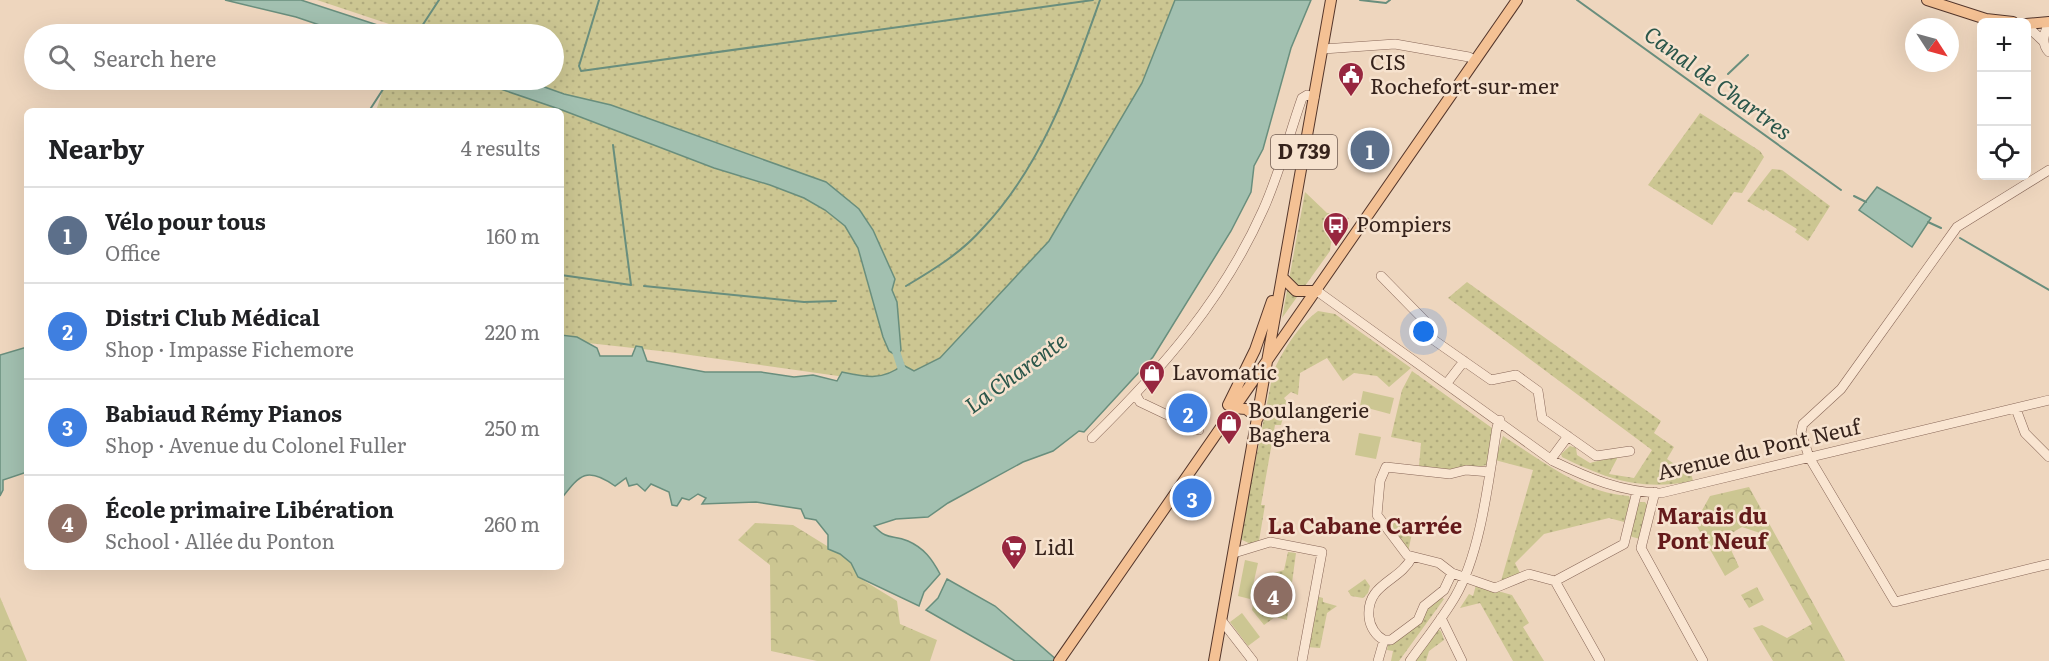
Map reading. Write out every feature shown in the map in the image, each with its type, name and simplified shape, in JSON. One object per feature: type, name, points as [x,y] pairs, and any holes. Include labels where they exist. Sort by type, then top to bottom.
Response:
[{"type":"main road","name":"D 739","points":[[1258,418],[1331,0]]},
{"type":"main road","points":[[1268,357],[1317,291],[1370,209],[1517,0]]},
{"type":"main road","points":[[1927,0],[1983,18]]},
{"type":"main road","points":[[2031,24],[2049,22]]},
{"type":"main road","name":"D 739","points":[[1223,421],[1229,402],[1266,322],[1286,255]]},
{"type":"main road","points":[[1282,277],[1296,291],[1317,291]]},
{"type":"main road","name":"D 739","points":[[1061,659],[1268,357]]},
{"type":"main road","points":[[1214,661],[1258,418],[1246,409],[1233,408]]},
{"type":"street","points":[[2049,22],[2043,41],[2044,48],[2049,52]]},
{"type":"street","points":[[2031,30],[2043,41]]},
{"type":"street","points":[[1323,49],[1395,44],[1469,57],[1475,61]]},
{"type":"street","points":[[1092,438],[1136,394],[1215,300],[1244,250],[1264,208],[1302,99],[1307,95],[1314,97]]},
{"type":"street","points":[[2049,170],[1957,227],[1841,389],[1803,424],[1801,432],[1809,457],[1895,602],[2049,564]]},
{"type":"street","points":[[1381,276],[1426,322],[1428,336],[1491,380],[1516,375],[1538,391],[1542,418],[1596,456],[1630,450]]},
{"type":"street","name":"Avenue du Pont Neuf","points":[[1317,291],[1500,420],[1551,459],[1595,481],[1637,491],[1654,492],[2049,400]]},
{"type":"street","points":[[1447,383],[1464,361]]},
{"type":"street","points":[[1136,394],[1140,402],[1199,430]]},
{"type":"street","points":[[2016,409],[2025,433],[2049,457]]},
{"type":"street","points":[[1410,661],[1456,595],[1463,578],[1481,521],[1500,420]]},
{"type":"street","points":[[1551,459],[1568,436]]},
{"type":"street","points":[[1490,472],[1466,470],[1450,474],[1386,467],[1380,481],[1377,515],[1403,553],[1412,558],[1439,562],[1452,573],[1495,588],[1529,574],[1555,581],[1624,543],[1641,548]]},
{"type":"street","points":[[1624,543],[1637,491]]},
{"type":"street","points":[[1654,492],[1641,548],[1703,661]]},
{"type":"street","points":[[1234,553],[1270,542],[1322,552],[1302,661]]},
{"type":"street","points":[[1412,558],[1406,566],[1378,587],[1372,597],[1370,622],[1376,633],[1384,640],[1391,640],[1418,620],[1424,606],[1444,590],[1452,573]]},
{"type":"street","points":[[1555,581],[1600,661]]},
{"type":"street","points":[[1441,618],[1462,661]]},
{"type":"street","points":[[1222,621],[1253,661]]},
{"type":"street","points":[[1378,661],[1384,640]]},
{"type":"green space","points":[[317,0],[1190,0],[1074,260],[909,386],[669,352],[564,340],[564,108],[377,108],[383,90],[564,90],[564,24],[389,24]]},
{"type":"green space","points":[[1700,113],[1760,151],[1764,157],[1742,193],[1734,192],[1712,225],[1648,185]]},
{"type":"green space","points":[[1772,169],[1782,170],[1830,206],[1808,241],[1795,232],[1797,229],[1765,209],[1764,211],[1747,201]]},
{"type":"green space","points":[[1305,192],[1327,213],[1349,218],[1331,243],[1330,251],[1282,318]]},
{"type":"green space","points":[[1467,282],[1661,421],[1654,433],[1674,447],[1667,459],[1691,473],[1693,481],[1657,485],[1641,484],[1595,472],[1562,457],[1561,454],[1570,446],[1576,448],[1577,455],[1590,463],[1619,455],[1609,474],[1634,478],[1652,450],[1448,298]]},
{"type":"green space","points":[[1318,311],[1335,314],[1411,368],[1389,387],[1377,376],[1354,373],[1343,381],[1327,358],[1300,373],[1298,395],[1291,392],[1284,398],[1287,402],[1281,425],[1275,425],[1261,505],[1265,505],[1259,541],[1251,544],[1240,539],[1273,373],[1292,339]]},
{"type":"green space","points":[[1412,371],[1492,428],[1487,465],[1450,472],[1419,466],[1421,443],[1391,437],[1402,390]]},
{"type":"green space","points":[[1363,391],[1394,398],[1390,414],[1360,406]]},
{"type":"green space","points":[[1359,433],[1381,437],[1376,459],[1355,455]]},
{"type":"green space","points":[[1503,436],[1578,482],[1611,493],[1629,496],[1631,501],[1624,522],[1609,518],[1544,534],[1515,563],[1520,573],[1501,581],[1533,470],[1495,460]]},
{"type":"green space","points":[[1749,487],[1845,661],[1773,661],[1753,628],[1762,625],[1787,638],[1812,624],[1760,533],[1742,527],[1725,537],[1739,567],[1725,576],[1695,523],[1710,496]]},
{"type":"green space","points":[[1640,502],[1645,502],[1648,506],[1640,539],[1629,536]]},
{"type":"green space","points":[[1390,517],[1414,524],[1408,552],[1387,521]]},
{"type":"green space","points":[[755,523],[793,525],[840,554],[851,563],[858,577],[897,601],[900,624],[937,640],[930,661],[817,661],[771,651],[770,565],[738,540]]},
{"type":"green space","points":[[1288,552],[1296,553],[1287,620],[1275,617],[1264,625],[1252,610],[1255,592],[1262,594],[1267,575],[1284,570]]},
{"type":"green space","points":[[1245,560],[1258,563],[1250,599],[1238,596]]},
{"type":"green space","points":[[1365,579],[1370,586],[1368,593],[1363,598],[1351,596],[1348,591]]},
{"type":"green space","points":[[1476,585],[1512,595],[1529,623],[1523,627],[1544,661],[1513,661],[1480,603],[1460,608],[1469,594],[1473,596]]},
{"type":"green space","points":[[1757,587],[1764,600],[1749,608],[1741,595]]},
{"type":"green space","points":[[1316,596],[1323,598],[1323,602],[1337,606],[1327,613],[1320,648],[1307,647]]},
{"type":"green space","points":[[0,597],[27,661],[0,661]]},
{"type":"green space","points":[[1441,597],[1444,599],[1399,661],[1391,661],[1393,651],[1387,650],[1388,644]]},
{"type":"green space","points":[[1242,613],[1260,637],[1248,646],[1230,622]]},
{"type":"green space","points":[[1437,629],[1441,631],[1444,640],[1429,651],[1426,661],[1415,661]]},
{"type":"water","points":[[225,0],[301,0],[374,24],[317,24]]},
{"type":"water","name":"La Charente","points":[[1175,0],[1311,0],[1291,48],[1263,149],[1254,166],[1251,192],[1231,231],[1153,357],[1084,432],[1079,431],[1053,451],[1023,462],[948,503],[928,517],[896,519],[874,526],[887,535],[903,539],[919,547],[927,554],[940,574],[924,592],[919,606],[858,577],[851,563],[840,554],[828,549],[828,535],[816,520],[805,518],[801,509],[756,502],[702,504],[706,498],[698,494],[689,500],[682,498],[677,506],[672,505],[669,492],[651,484],[645,491],[637,484],[629,486],[626,478],[615,486],[597,476],[590,475],[578,479],[564,495],[564,335],[577,337],[597,348],[600,356],[632,356],[636,346],[642,347],[647,361],[705,372],[761,372],[794,377],[813,375],[837,381],[842,372],[881,376],[903,365],[914,371],[940,358],[1049,241],[1142,83]]},
{"type":"water","points":[[503,90],[553,90],[611,105],[826,182],[859,209],[873,230],[895,279],[892,290],[897,302],[901,350],[897,356],[889,351],[883,337],[858,248],[845,226],[825,210],[804,198],[770,185],[714,168],[564,111],[564,108],[556,108]]},
{"type":"water","points":[[1877,187],[1931,218],[1912,247],[1859,210]]},
{"type":"water","points":[[24,348],[24,473],[3,480],[3,490],[0,496],[0,355]]},
{"type":"water","points":[[947,579],[995,606],[1058,661],[1015,661],[926,610],[938,598]]},
{"type":"waterway","points":[[423,24],[439,0]]},
{"type":"waterway","points":[[599,0],[579,66],[581,71],[1093,0]]},
{"type":"waterway","points":[[906,286],[946,260],[974,238],[1022,178],[1053,121],[1100,0]]},
{"type":"waterway","name":"Canal de Chartres","points":[[1360,0],[1386,3],[1390,0]]},
{"type":"waterway","name":"Canal de Chartres","points":[[1577,0],[1841,190]]},
{"type":"waterway","points":[[1728,74],[1748,55]]},
{"type":"waterway","points":[[371,108],[383,90]]},
{"type":"waterway","points":[[564,275],[631,285],[613,145]]},
{"type":"waterway","name":"Canal de Chartres","points":[[1854,196],[1866,202]]},
{"type":"waterway","name":"Canal de Chartres","points":[[1928,222],[1941,228]]},
{"type":"waterway","name":"Canal de Chartres","points":[[1960,238],[2049,290]]},
{"type":"waterway","points":[[644,286],[804,302],[836,301]]},
{"type":"waterway","points":[[894,345],[904,376]]},
{"type":"place","name":"CIS Rochefort-sur-mer","points":[[1351,98]]},
{"type":"place","name":"Vélo pour tous","points":[[1370,150]]},
{"type":"place","name":"Pompiers","points":[[1336,248]]},
{"type":"place","name":"Lavomatic","points":[[1152,396]]},
{"type":"place","name":"Distri Club Médical","points":[[1188,413]]},
{"type":"place","name":"Boulangerie Baghera","points":[[1229,446]]},
{"type":"place","name":"Babiaud Rémy Pianos","points":[[1192,498]]},
{"type":"place","name":"Lidl","points":[[1014,571]]},
{"type":"place","name":"École primaire Libération","points":[[1273,595]]},
{"type":"district","name":"La Cabane Carrée","points":[[1365,526]]},
{"type":"district","name":"Marais du Pont Neuf","points":[[1712,528]]}]
